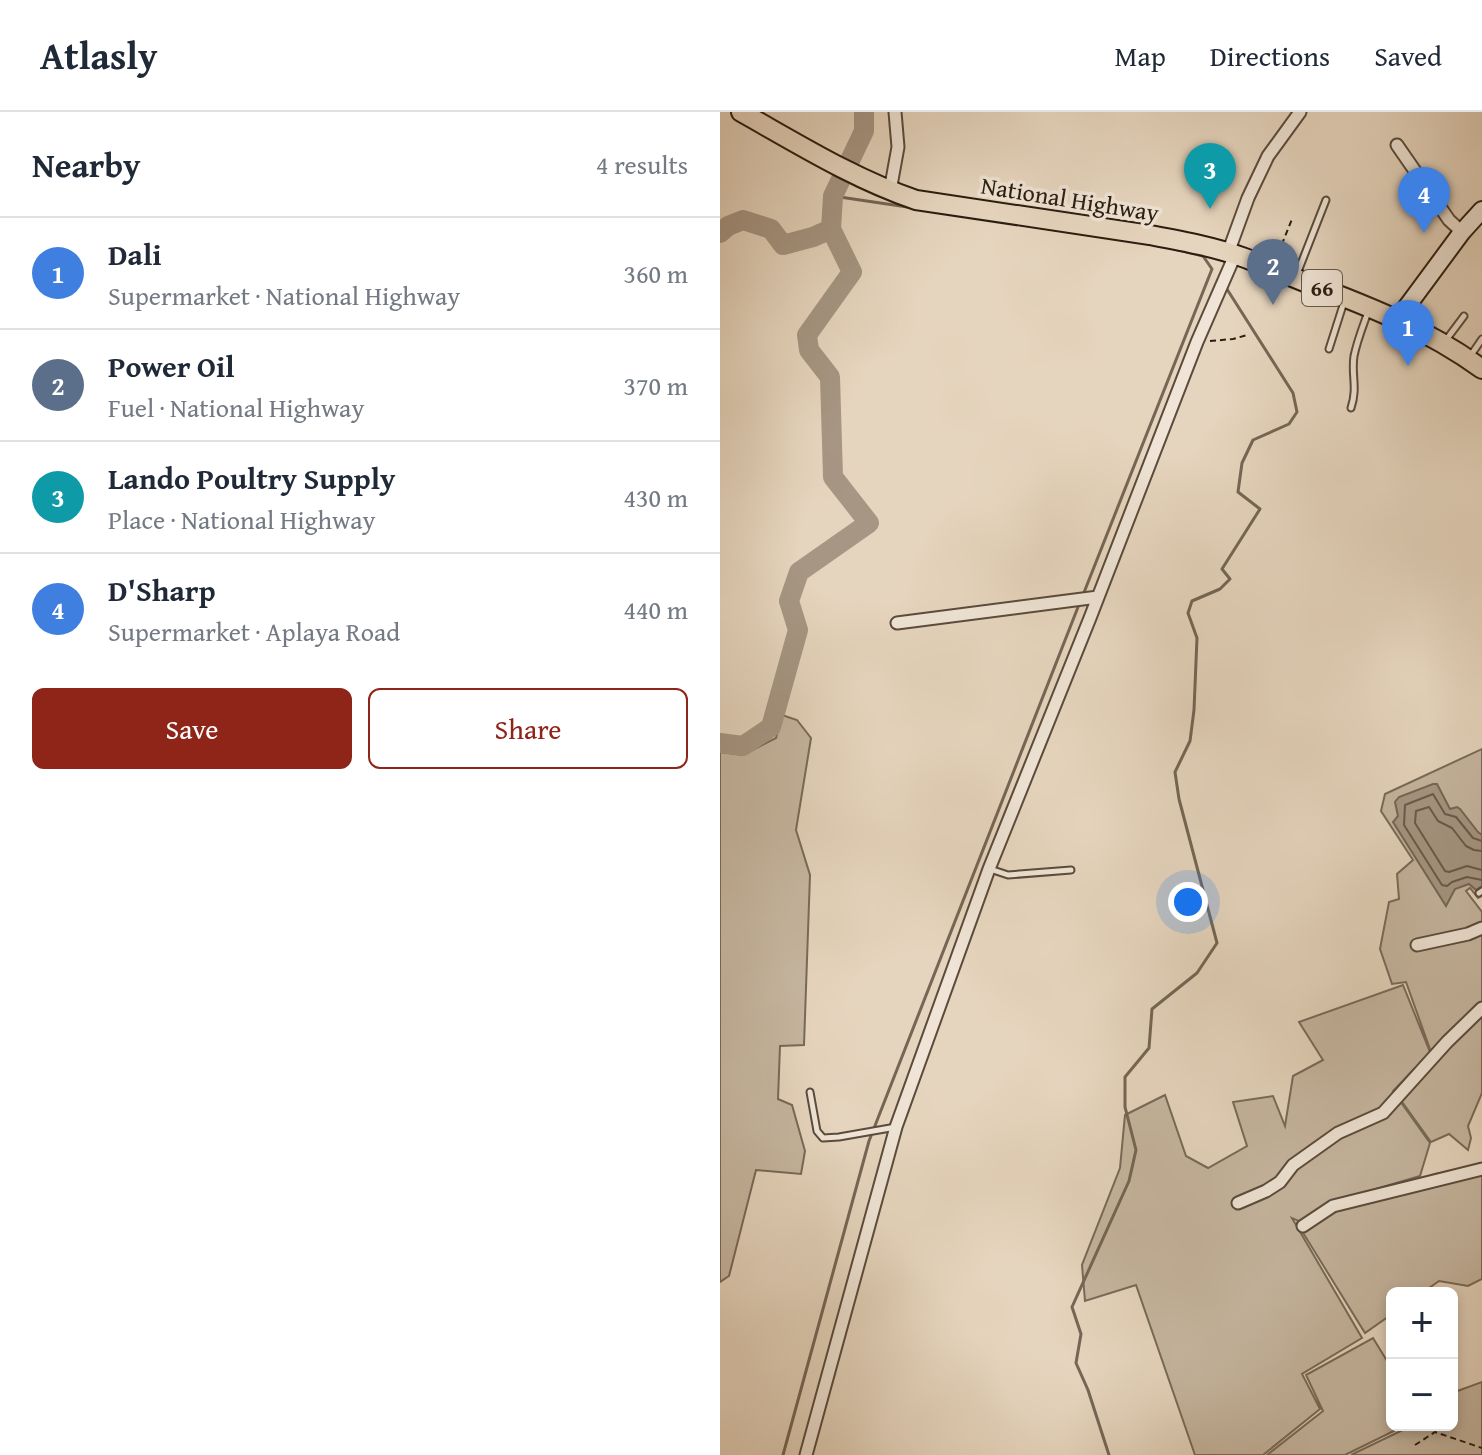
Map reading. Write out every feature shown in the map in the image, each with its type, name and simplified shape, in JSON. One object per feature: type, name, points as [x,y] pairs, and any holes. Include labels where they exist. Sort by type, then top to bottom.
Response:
[{"type":"main road","name":"National Highway","points":[[741,112],[829,161],[890,191],[916,200],[1143,234],[1231,254],[1370,307],[1443,343],[1475,364]]},
{"type":"street","points":[[890,191],[898,147],[895,112]]},
{"type":"street","points":[[806,1455],[893,1128],[989,869],[1231,254],[1248,198],[1268,156],[1300,112]]},
{"type":"street","points":[[1397,145],[1449,220],[1462,232]]},
{"type":"street","points":[[1397,320],[1462,232],[1481,213]]},
{"type":"street","points":[[897,623],[1098,597]]},
{"type":"street","points":[[1417,945],[1482,928]]},
{"type":"street","points":[[1238,1203],[1280,1182],[1293,1165],[1338,1133],[1383,1113],[1482,1008]]},
{"type":"street","points":[[1303,1226],[1333,1206],[1482,1169]]},
{"type":"lane","points":[[1295,278],[1326,200]]},
{"type":"lane","points":[[1329,349],[1346,298]]},
{"type":"lane","points":[[1351,408],[1356,386],[1354,354],[1370,307]]},
{"type":"lane","points":[[1443,343],[1464,316]]},
{"type":"lane","points":[[1475,364],[1482,339]]},
{"type":"lane","points":[[989,869],[1008,875],[1071,870]]},
{"type":"lane","points":[[810,1092],[817,1131],[823,1138],[893,1128]]},
{"type":"path","points":[[1272,270],[1292,219]]},
{"type":"path","points":[[1197,342],[1247,335]]},
{"type":"path","points":[[1415,1445],[1435,1432],[1482,1448]]},
{"type":"shaded area","points":[[782,715],[797,720],[811,738],[796,830],[810,875],[804,1045],[780,1046],[778,1099],[792,1105],[805,1151],[801,1174],[756,1170],[729,1276],[720,1282],[720,752],[743,755],[776,738]]},
{"type":"shaded area","points":[[1482,749],[1482,896],[1478,898],[1470,888],[1466,891],[1482,912],[1482,1093],[1468,1126],[1471,1138],[1468,1150],[1449,1134],[1431,1142],[1395,1092],[1416,1067],[1393,1091],[1430,1143],[1420,1176],[1342,1199],[1300,1221],[1435,1174],[1482,1165],[1482,1279],[1468,1286],[1439,1281],[1430,1287],[1386,1287],[1386,1318],[1365,1333],[1297,1223],[1299,1221],[1292,1218],[1362,1338],[1302,1374],[1320,1409],[1263,1455],[1195,1455],[1136,1285],[1085,1301],[1082,1265],[1120,1168],[1125,1115],[1165,1095],[1186,1156],[1208,1168],[1247,1146],[1233,1102],[1273,1096],[1285,1126],[1293,1076],[1323,1060],[1299,1022],[1403,985],[1431,1052],[1406,982],[1392,984],[1380,949],[1389,902],[1399,899],[1397,874],[1413,860],[1381,811],[1385,794]]},
{"type":"shaded area","points":[[1373,1338],[1386,1359],[1386,1431],[1394,1431],[1345,1455],[1267,1455],[1323,1411],[1306,1375]]},
{"type":"shaded area","points":[[1482,1382],[1482,1455],[1351,1455],[1401,1431],[1458,1431],[1458,1391]]},
{"type":"water","points":[[1437,784],[1450,809],[1460,809],[1482,835],[1482,886],[1476,890],[1469,884],[1455,889],[1446,906],[1393,822],[1398,816],[1395,802],[1399,797]]},
{"type":"waterway","points":[[720,743],[743,746],[771,727],[798,630],[789,601],[799,572],[869,523],[833,477],[830,377],[809,350],[807,335],[852,272],[831,229],[833,196],[864,131],[864,112]]},
{"type":"waterway","points":[[833,196],[914,208]]},
{"type":"waterway","points":[[720,233],[743,220],[771,229],[783,245],[831,229]]},
{"type":"waterway","points":[[1016,224],[1103,237]]},
{"type":"waterway","points":[[1083,595],[1212,269],[1203,256],[1174,249]]},
{"type":"waterway","points":[[1109,1455],[1076,1363],[1081,1334],[1072,1307],[1129,1181],[1136,1150],[1125,1107],[1125,1077],[1149,1048],[1152,1009],[1197,973],[1217,943],[1179,799],[1175,772],[1190,741],[1194,710],[1197,638],[1188,613],[1192,601],[1220,589],[1230,579],[1222,569],[1260,509],[1238,492],[1242,463],[1253,440],[1289,424],[1297,412],[1293,393],[1225,286]]},
{"type":"waterway","points":[[783,1455],[869,1141],[1080,602]]},
{"type":"place","name":"Lando Poultry Supply","points":[[1210,209]]},
{"type":"place","name":"D'Sharp","points":[[1424,233]]},
{"type":"place","name":"Power Oil","points":[[1273,305]]},
{"type":"place","name":"Dali","points":[[1408,366]]}]
